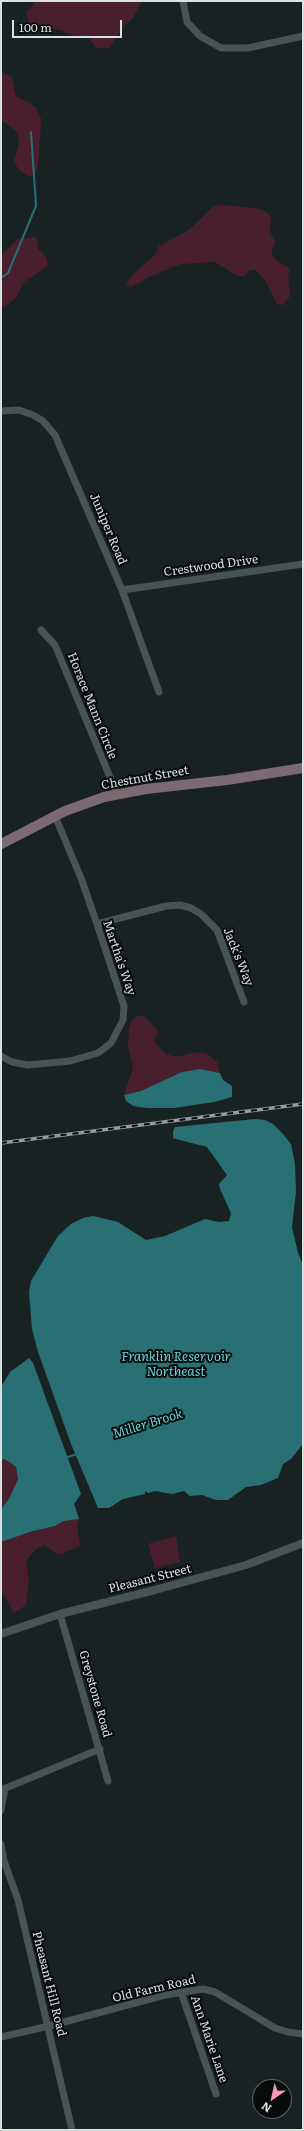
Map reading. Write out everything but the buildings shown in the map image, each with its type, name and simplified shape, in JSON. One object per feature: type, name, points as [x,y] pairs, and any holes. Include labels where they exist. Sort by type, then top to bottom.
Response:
[{"type":"main road","name":"Chestnut Street","points":[[1,844],[54,816],[88,802],[117,794],[303,768]]},
{"type":"street","points":[[182,1],[187,22],[200,36],[221,48],[248,48],[303,36]]},
{"type":"street","name":"Juniper Road","points":[[1,411],[19,410],[33,415],[43,421],[55,435],[122,590],[159,692]]},
{"type":"street","name":"Crestwood Drive","points":[[122,590],[303,564]]},
{"type":"street","name":"Horace Mann Circle","points":[[42,630],[55,645],[117,794]]},
{"type":"street","name":"Martha's Way","points":[[1,1056],[12,1062],[24,1064],[70,1061],[98,1053],[111,1043],[123,1020],[124,1006],[97,924],[81,878],[54,816]]},
{"type":"street","name":"Jack's Way","points":[[97,924],[166,906],[180,905],[191,908],[206,918],[217,930],[244,1002]]},
{"type":"street","name":"Pleasant Street","points":[[1,1634],[60,1614],[223,1572],[303,1543]]},
{"type":"street","name":"Greystone Road","points":[[60,1614],[108,1781]]},
{"type":"street","points":[[1,1810],[3,1789],[100,1749]]},
{"type":"street","name":"Pheasant Hill Road","points":[[1,1844],[4,1861],[18,1900],[49,2026],[72,2130]]},
{"type":"street","name":"Old Farm Road","points":[[1,2037],[181,1992],[203,1989],[216,1992],[275,2028],[303,2034]]},
{"type":"street","name":"Ann Marie Lane","points":[[181,1992],[216,2094]]},
{"type":"shaded area","points":[[36,1],[142,1],[133,18],[125,25],[109,48],[96,48],[90,39],[73,36],[60,30],[29,23],[26,13]]},
{"type":"shaded area","points":[[1,71],[12,78],[16,96],[36,107],[41,119],[39,157],[36,173],[30,177],[19,170],[14,162],[19,143],[17,132],[1,120]]},
{"type":"shaded area","points":[[223,205],[261,209],[269,214],[271,218],[270,231],[275,242],[271,253],[277,261],[288,267],[290,270],[288,276],[290,296],[283,305],[277,304],[266,282],[256,270],[250,270],[245,276],[237,276],[215,262],[181,264],[153,275],[131,287],[127,285],[127,282],[138,269],[155,255],[159,246],[189,230],[214,206]]},
{"type":"shaded area","points":[[36,237],[38,249],[46,257],[48,266],[24,282],[15,299],[1,309],[1,255],[18,239]]},
{"type":"shaded area","points":[[138,1016],[144,1016],[156,1028],[158,1033],[155,1038],[155,1043],[166,1054],[176,1057],[197,1052],[206,1053],[217,1062],[220,1073],[200,1069],[183,1072],[141,1091],[124,1095],[133,1068],[128,1046],[129,1028],[132,1020]]},
{"type":"shaded area","points":[[4,1459],[16,1467],[18,1479],[9,1500],[1,1509],[1,1461]]},
{"type":"shaded area","points":[[79,1519],[77,1526],[80,1545],[78,1547],[61,1554],[55,1553],[45,1545],[36,1549],[26,1561],[29,1580],[26,1605],[14,1613],[2,1592],[1,1542],[33,1531],[55,1526],[64,1521]]},
{"type":"shaded area","points":[[176,1536],[180,1562],[155,1568],[148,1544]]},
{"type":"water","points":[[200,1069],[220,1073],[223,1080],[232,1086],[232,1097],[214,1102],[174,1108],[147,1108],[133,1106],[126,1101],[124,1095],[141,1091],[182,1072]]},
{"type":"water","name":"Franklin Reservoir Northeast","points":[[255,1119],[265,1120],[273,1124],[283,1134],[291,1144],[295,1164],[296,1191],[292,1227],[298,1253],[303,1265],[303,1444],[291,1459],[283,1464],[278,1478],[261,1485],[246,1487],[228,1500],[216,1500],[202,1495],[190,1496],[184,1491],[172,1494],[155,1491],[148,1493],[145,1491],[145,1494],[123,1499],[109,1508],[98,1508],[71,1444],[38,1352],[32,1329],[29,1292],[31,1281],[58,1236],[71,1224],[83,1218],[93,1216],[118,1222],[146,1240],[165,1236],[205,1219],[219,1222],[229,1221],[231,1213],[219,1184],[227,1175],[207,1147],[173,1138],[173,1131],[175,1127]]},
{"type":"water","points":[[29,1358],[33,1363],[81,1494],[74,1504],[79,1519],[64,1521],[55,1526],[33,1531],[1,1542],[1,1509],[9,1499],[18,1479],[16,1467],[4,1459],[1,1461],[1,1387],[10,1372]]},
{"type":"waterway","points":[[1,278],[8,273],[36,206],[31,132]]},
{"type":"waterway","name":"Miller Brook","points":[[65,1458],[77,1454]]},
{"type":"railway","points":[[1,1143],[303,1104]]}]
